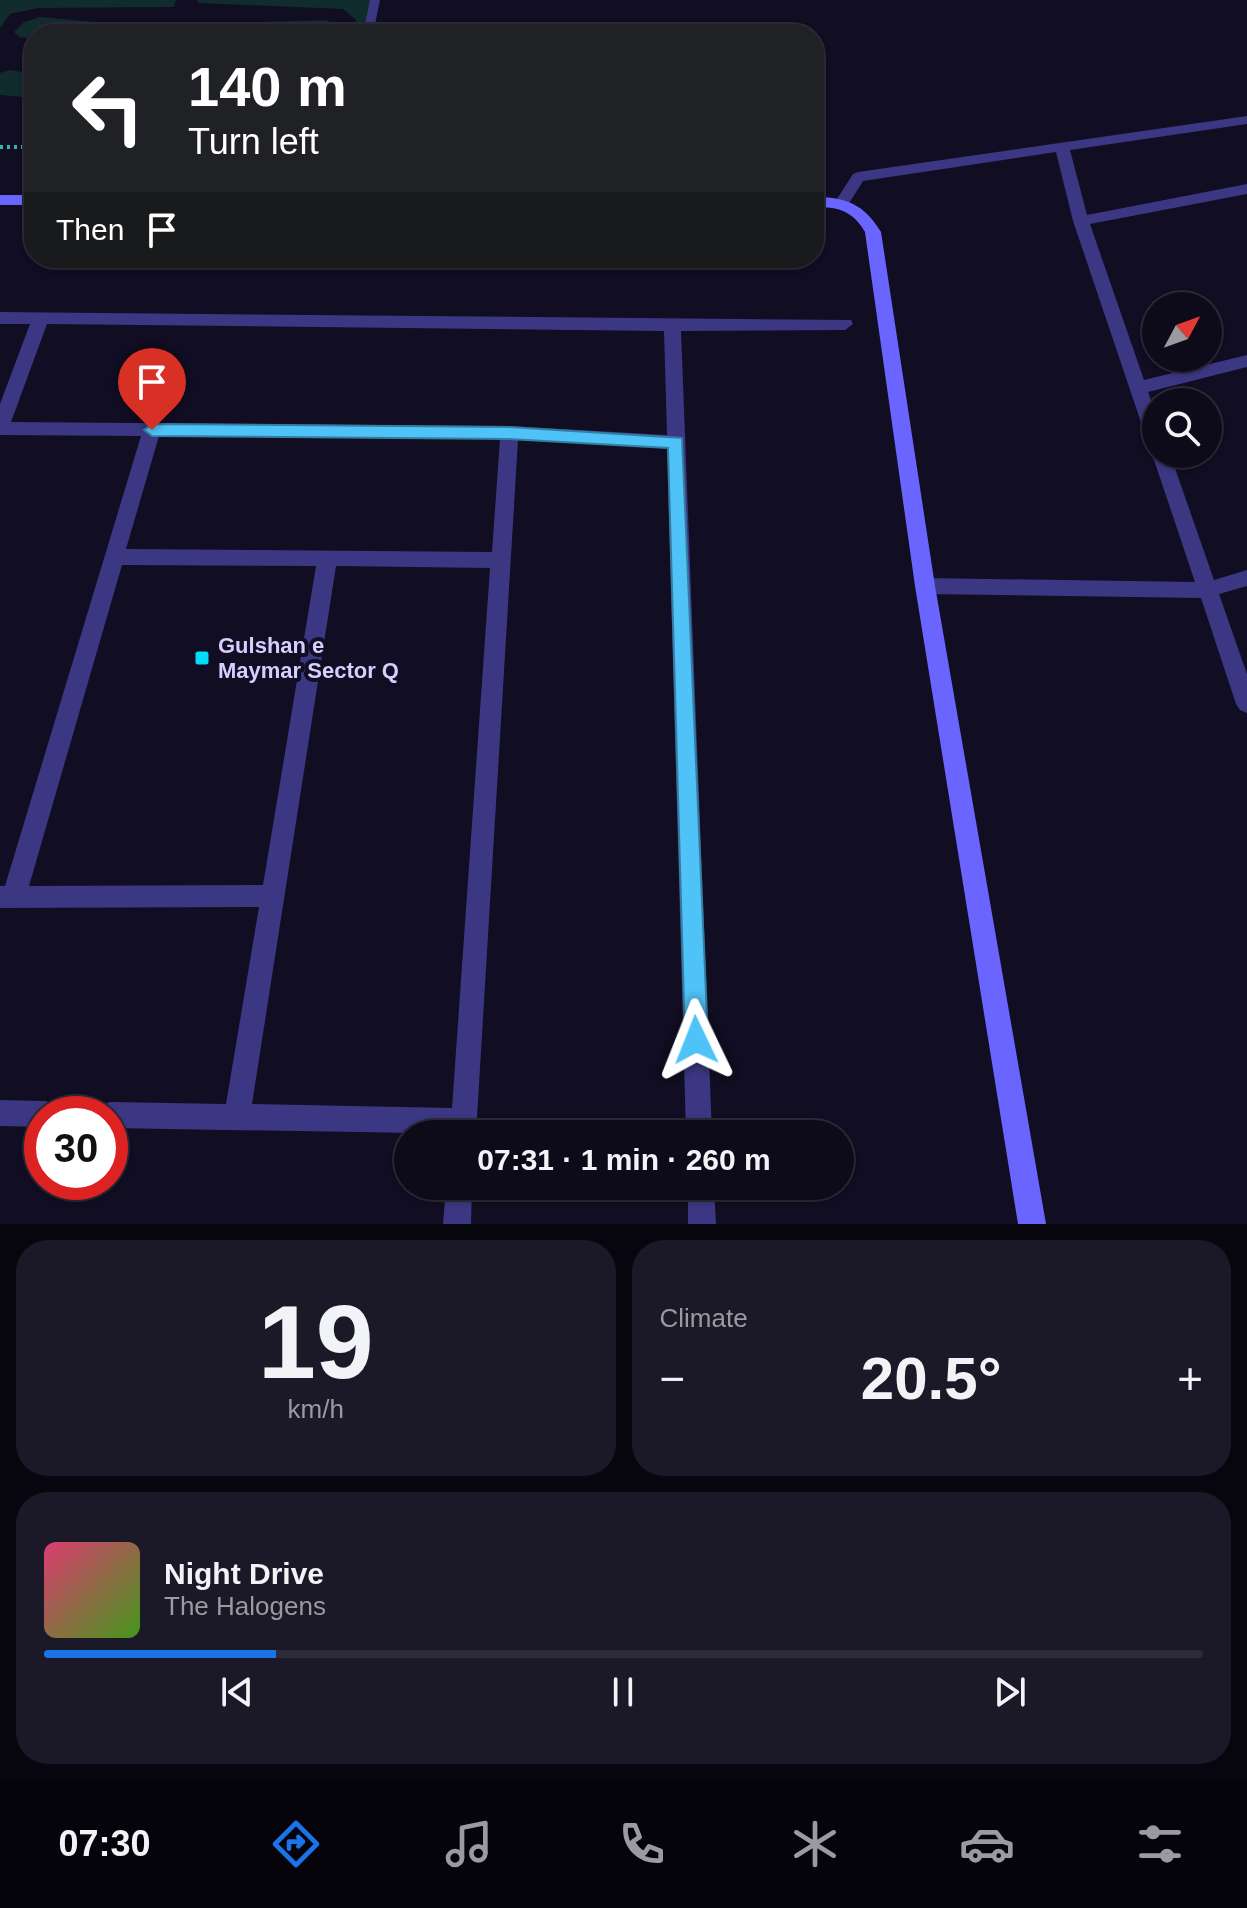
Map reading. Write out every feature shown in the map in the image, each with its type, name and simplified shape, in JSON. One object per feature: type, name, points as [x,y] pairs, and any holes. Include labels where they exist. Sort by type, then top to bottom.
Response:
[{"type":"street","points":[[843,202],[858,177],[1247,120]]},
{"type":"street","points":[[1062,148],[1081,221],[1142,400]]},
{"type":"street","points":[[1081,221],[1247,189]]},
{"type":"street","points":[[0,200],[24,200]]},
{"type":"street","points":[[824,202],[843,202],[863,214],[873,232],[925,586],[1032,1224]]},
{"type":"street","points":[[0,318],[845,324]]},
{"type":"street","points":[[41,318],[0,428],[509,433],[676,442]]},
{"type":"street","points":[[672,325],[699,1120]]},
{"type":"street","points":[[1138,388],[1247,361]]},
{"type":"street","points":[[152,430],[115,557],[7,896],[273,896]]},
{"type":"street","points":[[463,1120],[509,433]]},
{"type":"street","points":[[1166,468],[1247,704]]},
{"type":"street","points":[[115,557],[500,560]]},
{"type":"street","points":[[237,1117],[327,560]]},
{"type":"street","points":[[925,586],[1208,590],[1247,578]]},
{"type":"street","points":[[0,1113],[24,1114]]},
{"type":"street","points":[[128,1115],[394,1124]]},
{"type":"street","points":[[457,1224],[458,1200]]},
{"type":"street","points":[[701,1200],[702,1224]]},
{"type":"lane","points":[[370,24],[375,0]]},
{"type":"path","points":[[0,147],[24,147]]},
{"type":"green space","points":[[0,0],[176,0],[174,7],[38,8],[10,14],[0,28]]},
{"type":"green space","points":[[198,0],[374,0],[371,24],[356,24],[356,20],[343,9],[198,3]]},
{"type":"green space","points":[[40,17],[118,24],[24,24],[24,38],[14,32],[24,22]]},
{"type":"green space","points":[[326,20],[335,24],[202,24]]},
{"type":"green space","points":[[10,70],[24,72],[24,97],[0,95],[0,73]]},
{"type":"place","name":"Gulshan e Maymar Sector Q","points":[[202,658]]},
{"type":"route","points":[[152,430],[509,433],[676,442],[696,1040]]}]
